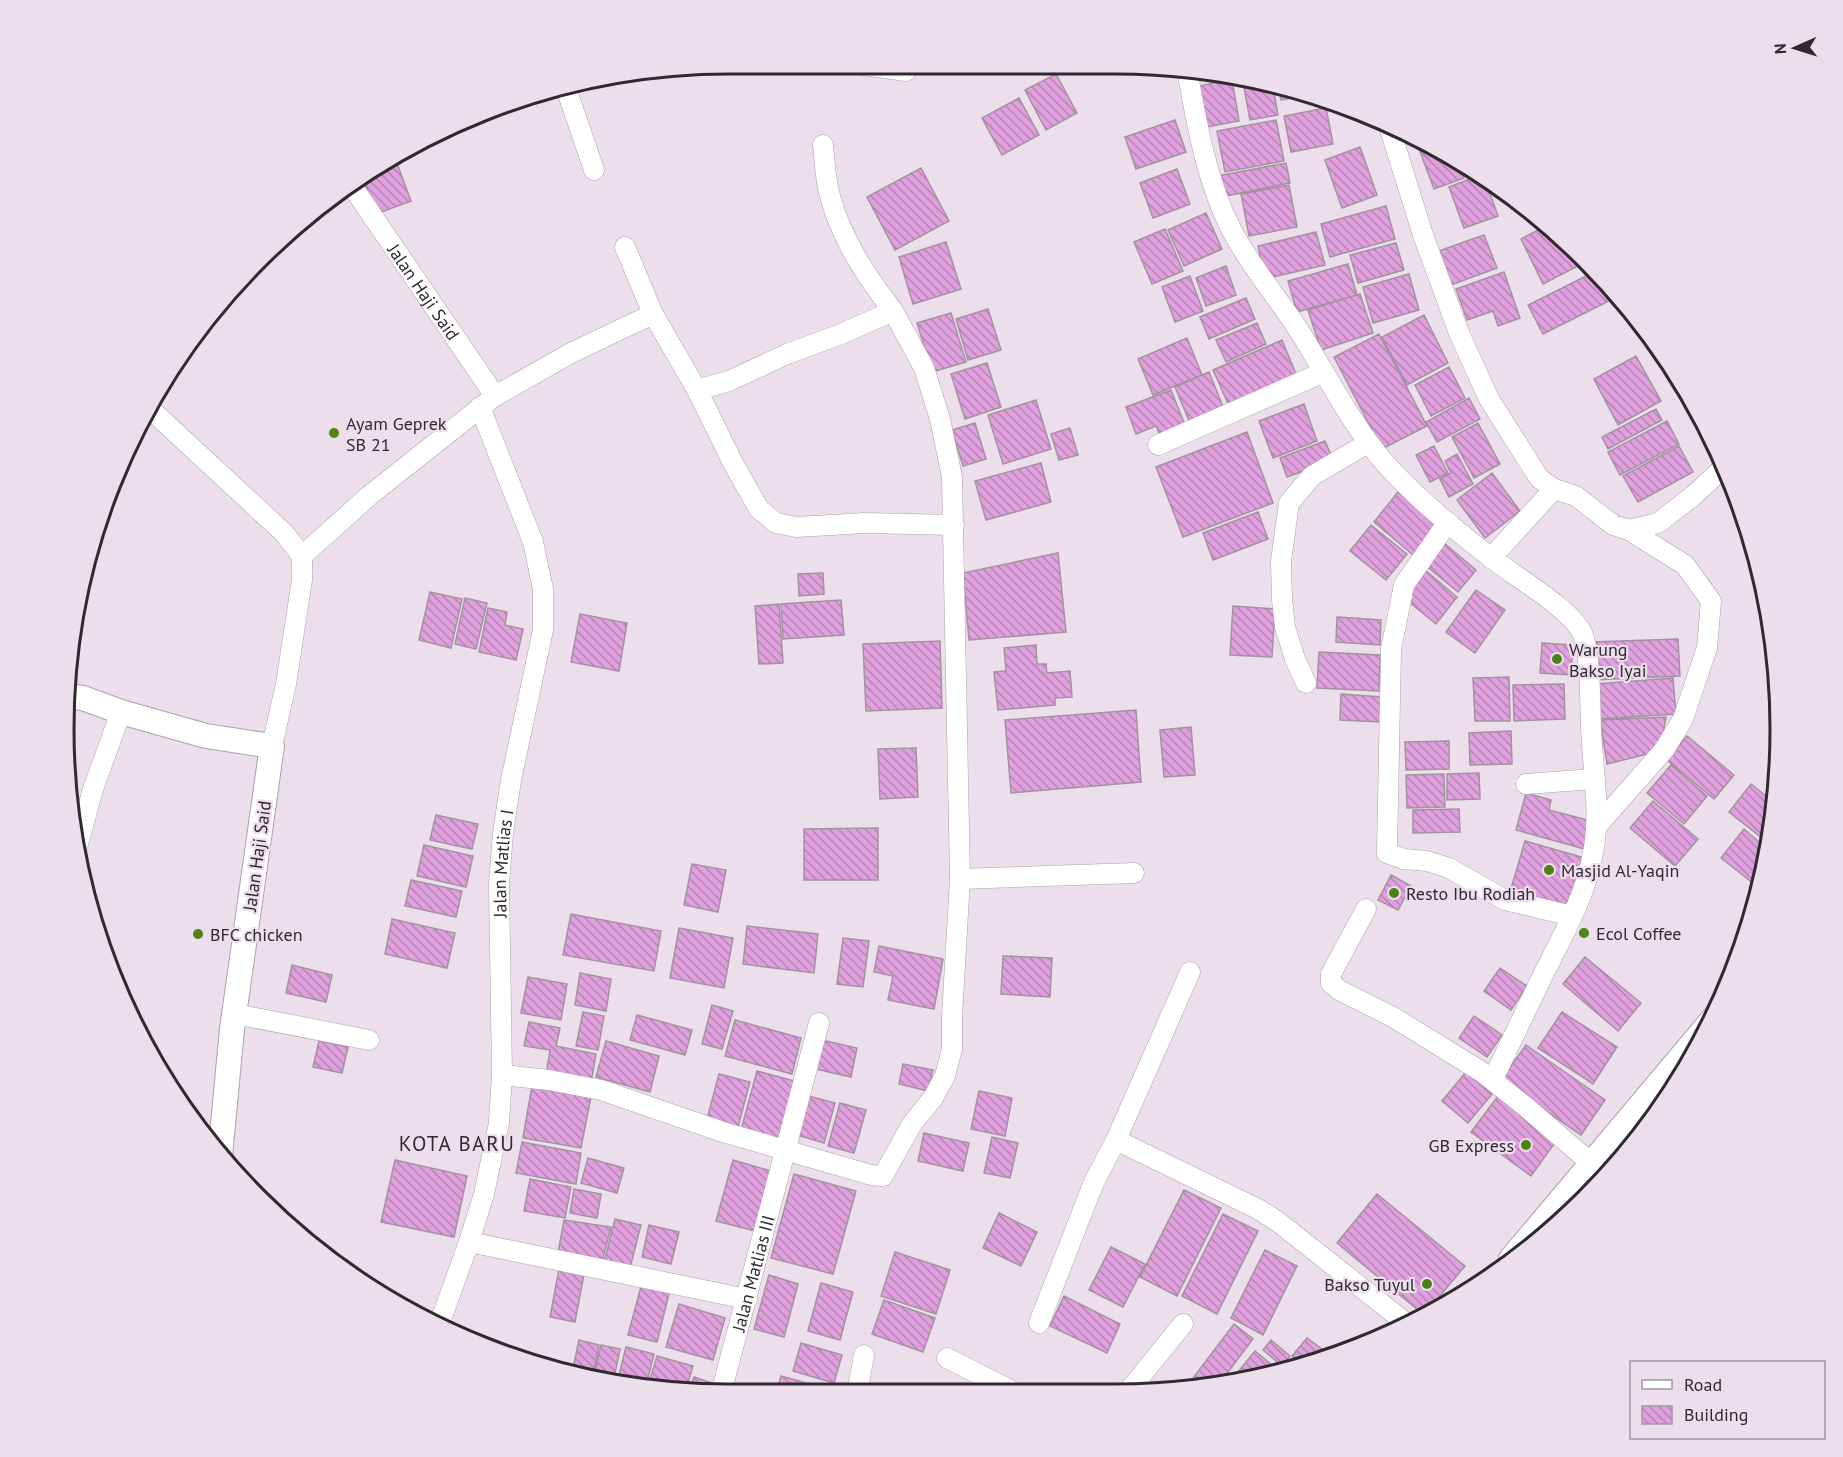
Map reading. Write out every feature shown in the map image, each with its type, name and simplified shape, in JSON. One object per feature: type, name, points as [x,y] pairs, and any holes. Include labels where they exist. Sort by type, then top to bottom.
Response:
[{"type":"street","points":[[1188,78],[1199,135],[1222,210],[1231,229],[1252,266],[1287,311],[1368,443],[1395,474],[1448,522],[1491,558],[1571,616],[1583,634],[1588,669],[1594,779],[1598,802],[1597,826],[1589,873],[1572,916],[1493,1080]]},
{"type":"street","points":[[567,94],[594,170]]},
{"type":"street","points":[[1392,135],[1427,246],[1459,333],[1485,390],[1539,478],[1554,489],[1576,496],[1613,525],[1629,530],[1685,565],[1711,601],[1707,648],[1683,719],[1664,750],[1597,826]]},
{"type":"street","points":[[502,1075],[549,1080],[602,1090],[785,1152],[871,1175],[883,1176],[899,1144],[933,1098],[945,1076],[952,1049],[960,879],[952,477],[940,419],[924,368],[892,311],[868,279],[845,235],[829,195],[823,145]]},
{"type":"street","name":"Jalan Haji Said","points":[[355,191],[488,402]]},
{"type":"street","points":[[625,247],[653,314],[697,390],[734,465],[759,509],[776,523],[796,527],[866,523],[954,525]]},
{"type":"street","points":[[697,390],[729,381],[787,354],[841,334],[892,311]]},
{"type":"street","points":[[155,413],[284,533],[302,556],[370,495],[488,402],[572,353],[653,314]]},
{"type":"street","points":[[1158,445],[1324,372]]},
{"type":"street","name":"Jalan Matlias I","points":[[442,1317],[469,1242],[494,1155],[499,1123],[502,1075],[499,884],[503,833],[511,780],[543,630],[543,589],[533,542],[488,402]]},
{"type":"street","points":[[1306,683],[1295,659],[1285,627],[1282,599],[1281,561],[1289,503],[1312,476],[1368,443]]},
{"type":"street","points":[[1629,530],[1658,524],[1718,473]]},
{"type":"street","points":[[1491,558],[1554,489]]},
{"type":"street","points":[[1448,522],[1404,585],[1390,649],[1387,853],[1404,860],[1426,861],[1449,868],[1505,900],[1572,916]]},
{"type":"street","name":"Jalan Haji Said","points":[[221,1142],[235,1014],[272,746],[286,684],[302,580],[302,556]]},
{"type":"street","points":[[75,697],[206,736],[272,746]]},
{"type":"street","points":[[82,830],[93,789],[121,712]]},
{"type":"street","points":[[1526,784],[1594,779]]},
{"type":"street","points":[[960,879],[1134,873]]},
{"type":"street","points":[[1366,909],[1331,974],[1330,983],[1339,990],[1393,1017],[1493,1080],[1591,1163]]},
{"type":"street","points":[[1039,1323],[1094,1182],[1116,1140],[1190,972]]},
{"type":"street","points":[[235,1014],[369,1040]]},
{"type":"street","name":"Jalan Matlias III","points":[[724,1384],[819,1023]]},
{"type":"street","points":[[1536,1230],[1683,1055]]},
{"type":"street","points":[[1116,1140],[1258,1209],[1277,1221],[1400,1318]]},
{"type":"street","points":[[469,1242],[747,1299]]},
{"type":"street","points":[[1135,1383],[1184,1324]]},
{"type":"street","points":[[859,1384],[864,1355]]},
{"type":"street","points":[[947,1358],[998,1384]]},
{"type":"building","points":[[1056,74],[1077,113],[1046,130],[1025,90]]},
{"type":"building","points":[[1218,82],[1233,84],[1239,121],[1207,127],[1199,86]]},
{"type":"building","points":[[1244,86],[1274,94],[1278,115],[1250,120]]},
{"type":"building","points":[[1280,95],[1292,98],[1281,100]]},
{"type":"building","points":[[1019,98],[1039,135],[1002,155],[982,118]]},
{"type":"building","points":[[1326,108],[1333,144],[1291,152],[1284,116]]},
{"type":"building","points":[[1175,120],[1186,152],[1136,169],[1125,137]]},
{"type":"building","points":[[1276,120],[1284,161],[1225,172],[1217,131]]},
{"type":"building","points":[[1360,147],[1377,195],[1342,208],[1325,160]]},
{"type":"building","points":[[1419,149],[1463,174],[1464,178],[1434,189]]},
{"type":"building","points":[[397,163],[411,201],[376,214],[365,184]]},
{"type":"building","points":[[1286,163],[1290,183],[1221,197],[1217,176]]},
{"type":"building","points":[[921,168],[949,221],[895,250],[867,197]]},
{"type":"building","points":[[1177,169],[1190,204],[1153,218],[1140,183]]},
{"type":"building","points":[[1470,179],[1490,192],[1498,216],[1464,228],[1449,187]]},
{"type":"building","points":[[1289,185],[1297,227],[1249,236],[1241,194]]},
{"type":"building","points":[[1386,206],[1395,239],[1330,257],[1321,224]]},
{"type":"building","points":[[1206,213],[1222,249],[1184,266],[1168,230]]},
{"type":"building","points":[[1165,229],[1183,271],[1152,284],[1134,242]]},
{"type":"building","points":[[1539,230],[1578,266],[1543,284],[1521,239]]},
{"type":"building","points":[[1316,232],[1325,265],[1265,279],[1258,246]]},
{"type":"building","points":[[1484,235],[1497,268],[1448,286],[1436,252]]},
{"type":"building","points":[[946,242],[961,289],[913,304],[899,257]]},
{"type":"building","points":[[1396,243],[1404,270],[1358,283],[1350,255]]},
{"type":"building","points":[[1348,264],[1357,295],[1297,312],[1288,281]]},
{"type":"building","points":[[1226,266],[1236,295],[1206,306],[1196,278]]},
{"type":"building","points":[[1504,272],[1520,318],[1498,326],[1493,311],[1467,320],[1456,289]]},
{"type":"building","points":[[1409,274],[1419,310],[1373,323],[1363,287]]},
{"type":"building","points":[[1587,275],[1610,301],[1543,334],[1528,305]]},
{"type":"building","points":[[1190,276],[1203,311],[1175,322],[1162,287]]},
{"type":"building","points":[[1360,294],[1373,333],[1321,350],[1308,310]]},
{"type":"building","points":[[1246,298],[1255,319],[1209,339],[1200,317]]},
{"type":"building","points":[[988,309],[1001,350],[968,360],[956,319]]},
{"type":"building","points":[[951,313],[966,362],[932,372],[917,323]]},
{"type":"building","points":[[1424,315],[1448,363],[1407,385],[1382,337]]},
{"type":"building","points":[[1257,323],[1266,344],[1226,362],[1216,340]]},
{"type":"building","points":[[1379,334],[1427,426],[1382,449],[1334,357]]},
{"type":"building","points":[[1187,338],[1202,375],[1153,395],[1138,359]]},
{"type":"building","points":[[1282,340],[1298,379],[1230,408],[1213,370]]},
{"type":"building","points":[[1636,356],[1661,401],[1618,425],[1594,379]]},
{"type":"building","points":[[987,363],[1001,407],[965,419],[951,374]]},
{"type":"building","points":[[1449,367],[1465,398],[1431,416],[1415,385]]},
{"type":"building","points":[[1209,372],[1226,414],[1192,428],[1175,387]]},
{"type":"building","points":[[1171,390],[1187,430],[1162,440],[1156,426],[1136,434],[1126,407]]},
{"type":"building","points":[[1469,398],[1480,419],[1437,442],[1426,422]]},
{"type":"building","points":[[1036,400],[1051,449],[1003,464],[988,415]]},
{"type":"building","points":[[1304,404],[1317,441],[1273,458],[1259,421]]},
{"type":"building","points":[[1656,409],[1662,420],[1608,449],[1602,437]]},
{"type":"building","points":[[1667,421],[1679,444],[1620,475],[1608,452]]},
{"type":"building","points":[[975,423],[986,459],[963,466],[952,430]]},
{"type":"building","points":[[1478,423],[1500,464],[1474,478],[1452,437]]},
{"type":"building","points":[[1070,428],[1078,455],[1059,460],[1051,434]]},
{"type":"building","points":[[1247,432],[1273,503],[1183,537],[1156,467]]},
{"type":"building","points":[[1325,441],[1333,460],[1287,477],[1280,458]]},
{"type":"building","points":[[1434,446],[1448,473],[1430,482],[1416,455]]},
{"type":"building","points":[[1679,446],[1693,472],[1638,502],[1623,476]]},
{"type":"building","points":[[1457,454],[1473,484],[1449,497],[1440,479],[1451,473],[1445,461]]},
{"type":"building","points":[[1041,463],[1051,502],[986,520],[975,481]]},
{"type":"building","points":[[1492,473],[1520,511],[1485,538],[1457,500]]},
{"type":"building","points":[[1398,492],[1437,524],[1413,555],[1374,522]]},
{"type":"building","points":[[1258,512],[1268,539],[1213,560],[1203,533]]},
{"type":"building","points":[[1371,525],[1407,554],[1386,580],[1350,551]]},
{"type":"building","points":[[1444,543],[1476,570],[1458,592],[1426,566]]},
{"type":"building","points":[[1058,553],[1066,632],[969,640],[963,573]]},
{"type":"building","points":[[1425,570],[1457,597],[1436,624],[1403,597]]},
{"type":"building","points":[[823,573],[824,594],[799,596],[798,574]]},
{"type":"building","points":[[1476,590],[1505,610],[1475,653],[1446,632]]},
{"type":"building","points":[[430,592],[462,599],[451,648],[419,640]]},
{"type":"building","points":[[465,598],[487,603],[476,649],[455,644]]},
{"type":"building","points":[[841,600],[844,635],[783,639],[781,604]]},
{"type":"building","points":[[779,604],[783,663],[759,664],[755,606]]},
{"type":"building","points":[[1233,606],[1275,609],[1272,657],[1230,655]]},
{"type":"building","points":[[488,608],[507,612],[505,625],[523,629],[516,660],[479,652]]},
{"type":"building","points":[[580,614],[627,623],[619,671],[571,662]]},
{"type":"building","points":[[1337,617],[1381,620],[1380,645],[1336,642]]},
{"type":"building","points":[[1678,639],[1680,676],[1593,680],[1592,642]]},
{"type":"building","points":[[940,641],[942,708],[866,711],[863,644]]},
{"type":"building","name":"Warung Bakso Iyai","points":[[1542,643],[1573,645],[1571,675],[1540,673]]},
{"type":"building","points":[[1036,645],[1037,664],[1046,664],[1047,673],[1070,671],[1072,697],[1055,698],[1055,705],[998,710],[994,672],[1006,671],[1004,648]]},
{"type":"building","points":[[1319,652],[1380,655],[1379,691],[1317,688]]},
{"type":"building","points":[[1509,677],[1510,721],[1475,721],[1473,678]]},
{"type":"building","points":[[1673,678],[1676,714],[1599,719],[1596,684]]},
{"type":"building","points":[[1564,684],[1565,719],[1514,721],[1513,685]]},
{"type":"building","points":[[1341,694],[1382,697],[1381,722],[1340,720]]},
{"type":"building","points":[[1136,710],[1141,782],[1011,793],[1005,720]]},
{"type":"building","points":[[1666,717],[1660,751],[1607,764],[1600,720]]},
{"type":"building","points":[[1191,727],[1195,775],[1164,777],[1160,730]]},
{"type":"building","points":[[1511,731],[1512,764],[1470,765],[1469,733]]},
{"type":"building","points":[[1687,736],[1734,775],[1714,799],[1667,760]]},
{"type":"building","points":[[1449,741],[1449,769],[1406,770],[1405,742]]},
{"type":"building","points":[[916,748],[918,797],[880,799],[878,749]]},
{"type":"building","points":[[1671,765],[1707,796],[1684,824],[1647,793]]},
{"type":"building","points":[[1479,773],[1480,799],[1447,800],[1447,774]]},
{"type":"building","points":[[1444,774],[1445,807],[1407,808],[1406,775]]},
{"type":"building","points":[[1751,784],[1766,796],[1760,837],[1729,812]]},
{"type":"building","points":[[1526,793],[1551,800],[1549,810],[1595,822],[1588,850],[1516,830]]},
{"type":"building","points":[[1653,801],[1698,839],[1675,866],[1630,828]]},
{"type":"building","points":[[1459,809],[1460,832],[1413,833],[1413,810]]},
{"type":"building","points":[[436,815],[478,824],[472,849],[430,840]]},
{"type":"building","points":[[878,828],[878,880],[804,880],[804,829]]},
{"type":"building","points":[[1744,829],[1759,842],[1751,881],[1721,858]]},
{"type":"building","points":[[1525,841],[1585,858],[1570,910],[1510,892]]},
{"type":"building","points":[[424,845],[473,856],[466,887],[417,876]]},
{"type":"building","points":[[692,864],[726,870],[718,912],[684,905]]},
{"type":"building","name":"Resto Ibu Rodiah","points":[[1391,875],[1411,886],[1398,910],[1378,900]]},
{"type":"building","points":[[411,880],[462,891],[456,917],[405,906]]},
{"type":"building","points":[[571,914],[661,931],[654,971],[563,955]]},
{"type":"building","points":[[392,919],[455,933],[447,968],[385,954]]},
{"type":"building","points":[[747,926],[818,934],[814,973],[743,964]]},
{"type":"building","points":[[679,928],[733,938],[724,988],[670,978]]},
{"type":"building","points":[[843,938],[869,941],[863,987],[837,984]]},
{"type":"building","points":[[879,946],[943,959],[934,1009],[888,1000],[893,976],[874,972]]},
{"type":"building","points":[[1003,956],[1052,958],[1050,997],[1001,994]]},
{"type":"building","points":[[1585,957],[1641,1003],[1618,1031],[1563,984]]},
{"type":"building","points":[[292,965],[332,975],[326,1002],[286,993]]},
{"type":"building","points":[[1500,968],[1527,986],[1511,1010],[1484,991]]},
{"type":"building","points":[[580,973],[611,979],[606,1011],[575,1005]]},
{"type":"building","points":[[528,977],[567,984],[561,1020],[521,1013]]},
{"type":"building","points":[[712,1005],[733,1011],[722,1049],[702,1044]]},
{"type":"building","points":[[583,1012],[604,1016],[598,1050],[576,1046]]},
{"type":"building","points":[[1562,1012],[1617,1047],[1593,1084],[1538,1048]]},
{"type":"building","points":[[637,1015],[692,1030],[685,1055],[630,1040]]},
{"type":"building","points":[[1474,1016],[1502,1035],[1487,1057],[1459,1038]]},
{"type":"building","points":[[735,1020],[801,1038],[792,1074],[725,1056]]},
{"type":"building","points":[[529,1022],[560,1028],[556,1046],[596,1054],[591,1083],[546,1075],[550,1050],[524,1046]]},
{"type":"building","points":[[817,1039],[857,1048],[851,1077],[811,1068]]},
{"type":"building","points":[[319,1041],[348,1047],[342,1073],[313,1067]]},
{"type":"building","points":[[606,1041],[659,1056],[650,1092],[596,1077]]},
{"type":"building","points":[[1526,1045],[1605,1100],[1581,1135],[1501,1080]]},
{"type":"building","points":[[903,1064],[933,1070],[928,1091],[899,1084]]},
{"type":"building","points":[[757,1071],[798,1082],[782,1141],[741,1130]]},
{"type":"building","points":[[1466,1072],[1492,1094],[1468,1123],[1442,1101]]},
{"type":"building","points":[[719,1074],[750,1082],[738,1127],[707,1119]]},
{"type":"building","points":[[532,1086],[591,1097],[581,1148],[523,1138]]},
{"type":"building","points":[[979,1091],[1012,1098],[1005,1136],[971,1129]]},
{"type":"building","points":[[801,1094],[835,1103],[824,1143],[790,1133]]},
{"type":"building","points":[[1498,1096],[1557,1140],[1531,1176],[1471,1132]]},
{"type":"building","points":[[840,1103],[866,1110],[854,1153],[828,1146]]},
{"type":"building","points":[[924,1133],[969,1143],[963,1171],[918,1161]]},
{"type":"building","points":[[992,1137],[1018,1143],[1010,1178],[984,1173]]},
{"type":"building","points":[[522,1142],[581,1153],[576,1184],[516,1173]]},
{"type":"building","points":[[588,1158],[624,1168],[617,1193],[581,1183]]},
{"type":"building","points":[[395,1160],[467,1176],[454,1237],[381,1222]]},
{"type":"building","points":[[733,1160],[771,1171],[755,1231],[716,1221]]},
{"type":"building","points":[[794,1174],[856,1191],[833,1274],[771,1258]]},
{"type":"building","points":[[530,1179],[571,1187],[565,1218],[524,1211]]},
{"type":"building","points":[[574,1189],[601,1194],[597,1218],[570,1213]]},
{"type":"building","points":[[1184,1190],[1221,1208],[1177,1296],[1140,1277]]},
{"type":"building","points":[[1377,1194],[1465,1266],[1438,1298],[1417,1309],[1337,1243]]},
{"type":"building","points":[[999,1213],[1037,1232],[1021,1266],[983,1248]]},
{"type":"building","points":[[1223,1214],[1258,1231],[1217,1314],[1182,1296]]},
{"type":"building","points":[[615,1219],[641,1225],[630,1268],[604,1263]]},
{"type":"building","points":[[564,1220],[611,1227],[602,1262],[558,1253]]},
{"type":"building","points":[[649,1225],[679,1232],[671,1264],[642,1257]]},
{"type":"building","points":[[1111,1247],[1145,1264],[1123,1307],[1089,1290]]},
{"type":"building","points":[[1265,1250],[1297,1266],[1263,1335],[1231,1318]]},
{"type":"building","points":[[895,1252],[950,1270],[936,1314],[881,1296]]},
{"type":"building","points":[[559,1269],[584,1274],[575,1322],[550,1317]]},
{"type":"building","points":[[769,1275],[798,1284],[784,1337],[754,1329]]},
{"type":"building","points":[[642,1283],[670,1290],[657,1342],[628,1335]]},
{"type":"building","points":[[821,1283],[853,1292],[840,1340],[808,1331]]},
{"type":"building","points":[[1064,1296],[1120,1324],[1107,1353],[1050,1326]]},
{"type":"building","points":[[884,1300],[935,1318],[923,1352],[872,1334]]},
{"type":"building","points":[[679,1304],[725,1318],[713,1360],[666,1347]]},
{"type":"building","points":[[1234,1324],[1253,1339],[1227,1374],[1193,1378]]},
{"type":"building","points":[[1307,1338],[1323,1350],[1294,1358],[1292,1356]]},
{"type":"building","points":[[579,1340],[599,1345],[594,1369],[574,1365]]},
{"type":"building","points":[[1271,1340],[1290,1356],[1287,1360],[1278,1362],[1263,1350]]},
{"type":"building","points":[[801,1343],[842,1355],[834,1383],[793,1371]]},
{"type":"building","points":[[601,1345],[620,1349],[615,1373],[595,1370]]},
{"type":"building","points":[[626,1347],[654,1354],[648,1378],[619,1374]]},
{"type":"building","points":[[1255,1351],[1271,1364],[1242,1371],[1238,1372]]},
{"type":"building","points":[[657,1356],[693,1366],[688,1382],[650,1379]]},
{"type":"building","points":[[781,1376],[810,1384],[779,1384]]},
{"type":"building","points":[[694,1377],[712,1383],[712,1383],[692,1382]]},
{"type":"place","name":"Ayam Geprek SB 21","points":[[334,433]]},
{"type":"place","name":"Warung Bakso Iyai","points":[[1557,659]]},
{"type":"place","name":"Masjid Al-Yaqin","points":[[1549,870]]},
{"type":"place","name":"Resto Ibu Rodiah","points":[[1394,893]]},
{"type":"place","name":"Ecol Coffee","points":[[1584,933]]},
{"type":"place","name":"BFC chicken","points":[[198,934]]},
{"type":"place","name":"GB Express","points":[[1526,1145]]},
{"type":"place","name":"Bakso Tuyul","points":[[1427,1284]]},
{"type":"district","name":"KOTA BARU","points":[[457,1143]]}]
